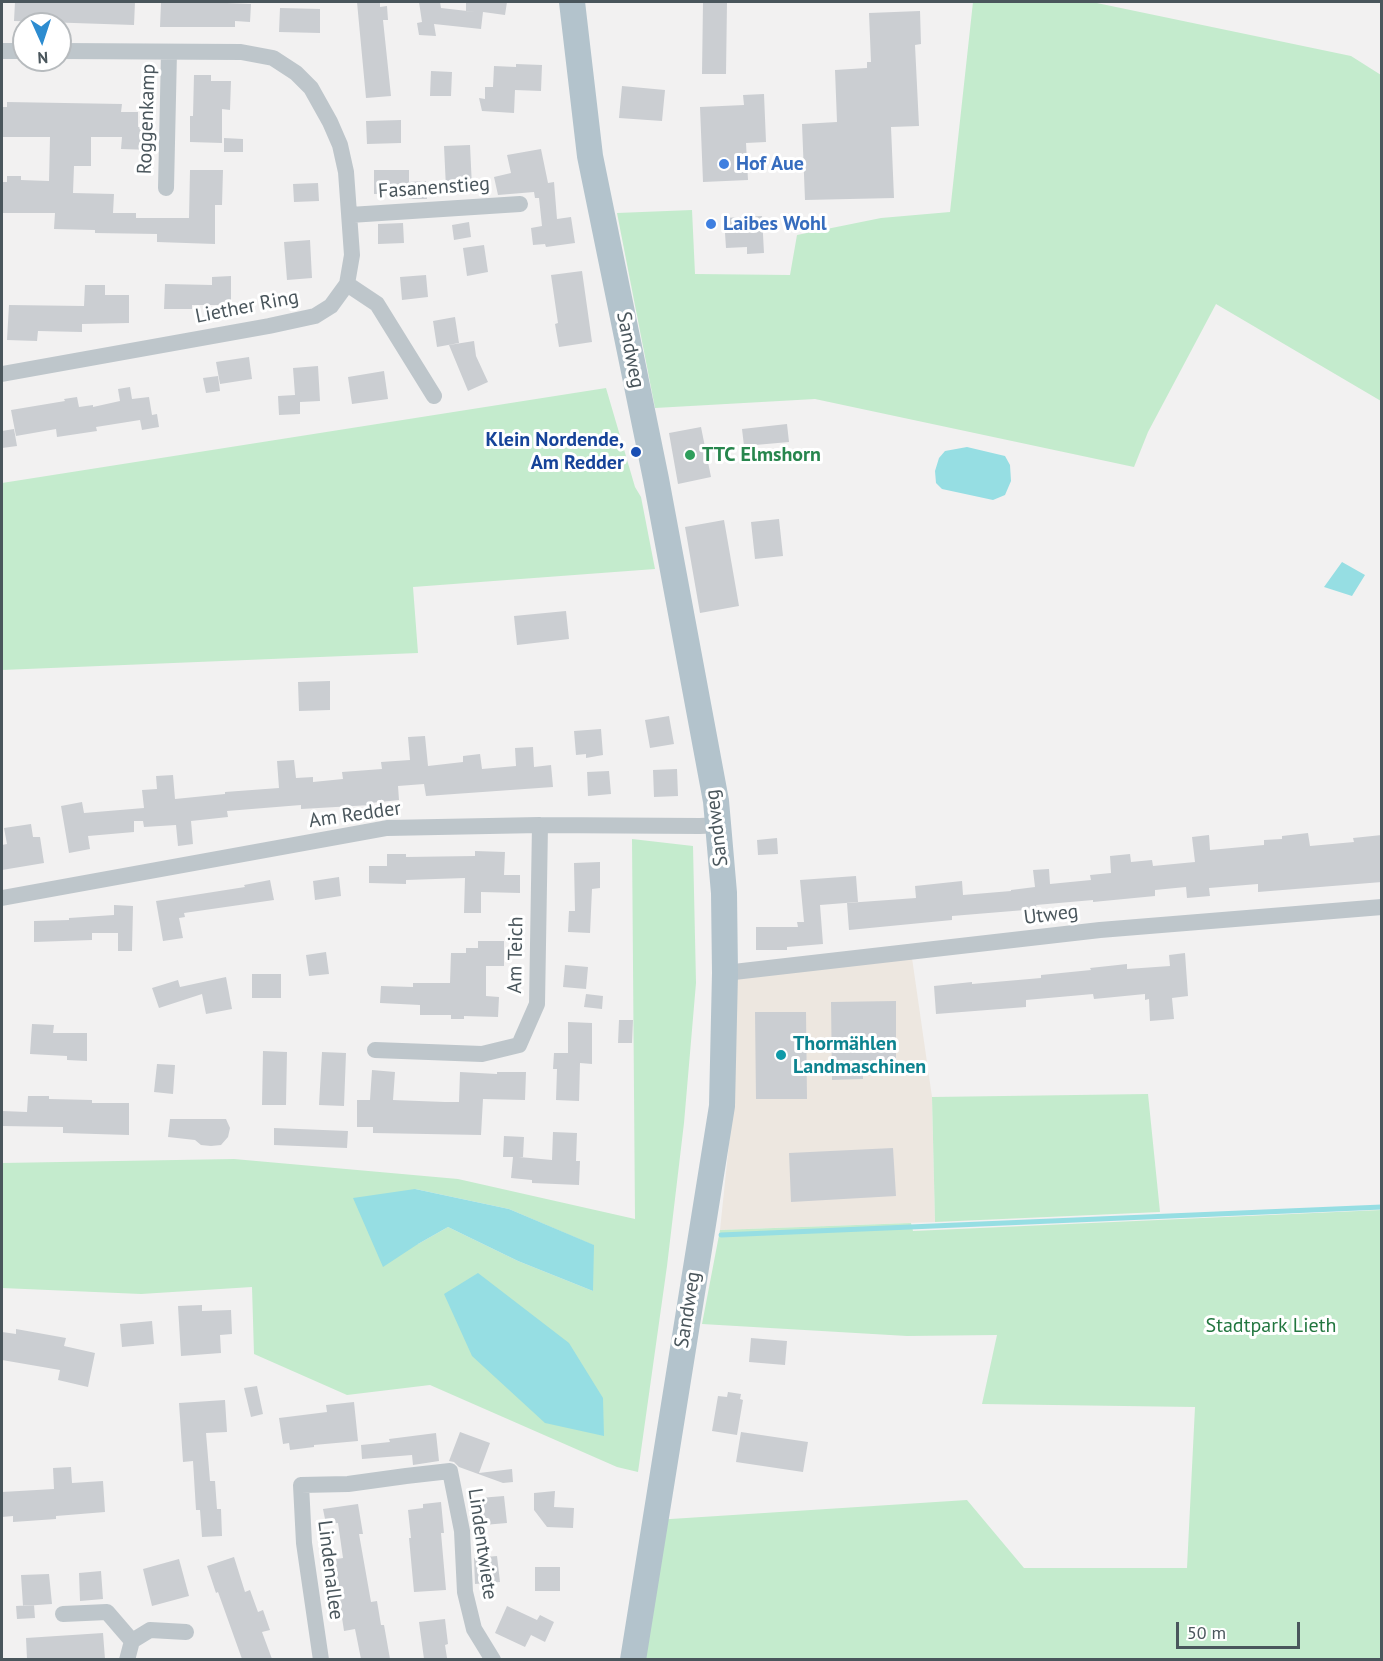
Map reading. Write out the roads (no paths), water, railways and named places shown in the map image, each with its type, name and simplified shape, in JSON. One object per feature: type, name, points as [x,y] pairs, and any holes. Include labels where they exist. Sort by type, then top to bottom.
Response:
[{"type":"main road","name":"Sandweg","points":[[572,2],[590,156],[656,479],[719,825],[724,893],[725,973],[720,1123],[633,1659]]},
{"type":"street","name":"Liether Ring","points":[[2,374],[315,316],[332,306],[347,284],[352,255],[350,215],[346,172],[340,145],[311,88],[296,73],[273,58],[241,52],[72,51]]},
{"type":"street","name":"Roggenkamp","points":[[166,188],[170,52]]},
{"type":"street","name":"Fasanenstieg","points":[[350,215],[520,204]]},
{"type":"street","points":[[347,284],[377,304],[434,396]]},
{"type":"street","name":"Am Teich","points":[[375,1050],[483,1054],[519,1045],[537,1004],[540,825]]},
{"type":"street","name":"Am Redder","points":[[2,898],[387,828],[719,825]]},
{"type":"street","name":"Utweg","points":[[725,973],[1100,930],[1382,907]]},
{"type":"street","name":"Lindentwiete","points":[[301,1485],[348,1484],[450,1471],[462,1531],[465,1592],[474,1629],[493,1659]]},
{"type":"street","name":"Lindenallee","points":[[301,1485],[304,1543],[321,1659]]},
{"type":"street","points":[[63,1614],[107,1612],[132,1641]]},
{"type":"street","points":[[127,1659],[132,1641],[150,1630],[186,1632]]},
{"type":"water","points":[[967,447],[1005,456],[1010,465],[1011,481],[1005,495],[993,500],[942,489],[936,483],[935,471],[939,458],[945,451]]},
{"type":"water","points":[[1342,562],[1365,575],[1352,596],[1324,587]]},
{"type":"water","points":[[415,1189],[509,1209],[594,1245],[593,1291],[518,1261],[448,1227],[383,1267],[353,1198]]},
{"type":"water","points":[[478,1273],[569,1343],[603,1398],[604,1436],[545,1423],[472,1356],[444,1294]]},
{"type":"waterway","points":[[721,1235],[1382,1207]]},
{"type":"place","name":"Hof Aue","points":[[724,164]]},
{"type":"place","name":"Laibes Wohl","points":[[711,224]]},
{"type":"place","name":"Klein Nordende, Am Redder","points":[[636,452]]},
{"type":"place","name":"TTC Elmshorn","points":[[690,455]]},
{"type":"place","name":"Thormählen Landmaschinen","points":[[781,1055]]},
{"type":"park label","name":"Stadtpark Lieth","points":[[1271,1326]]}]
